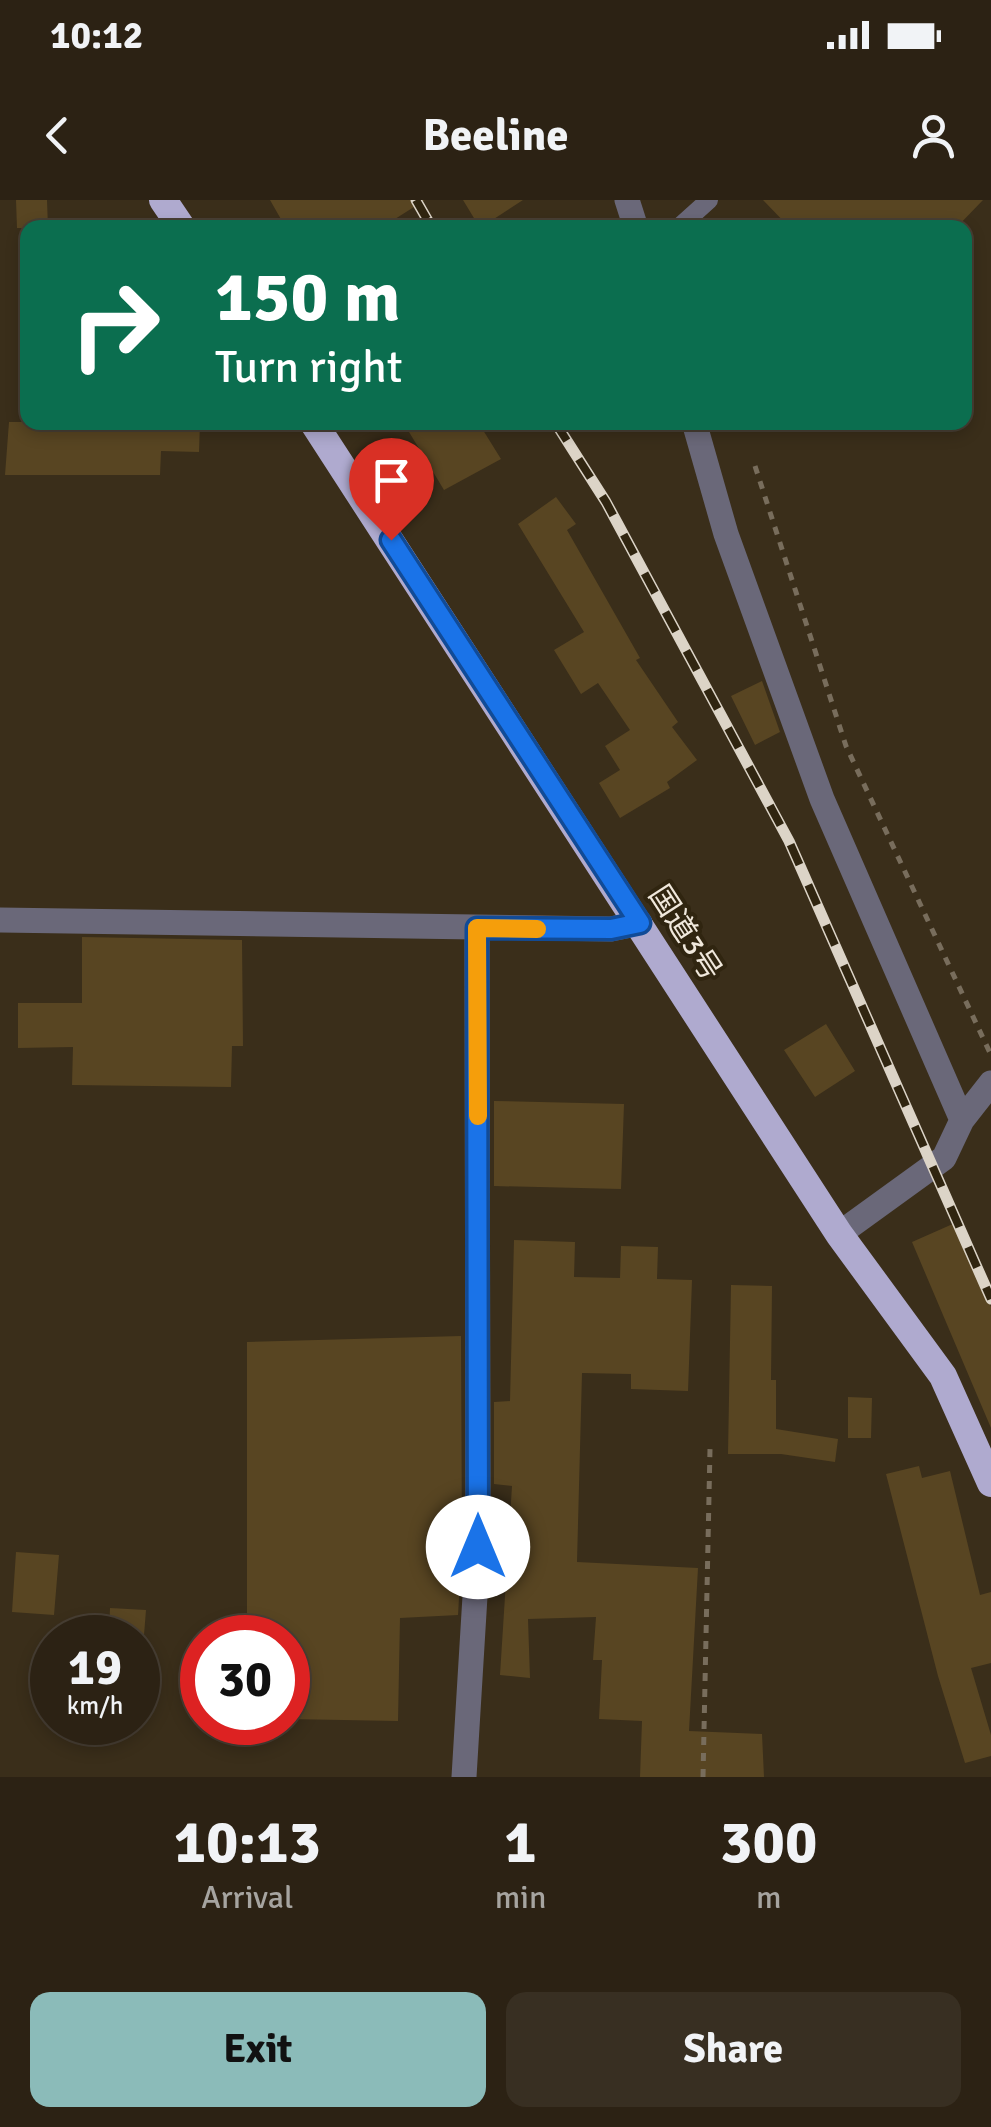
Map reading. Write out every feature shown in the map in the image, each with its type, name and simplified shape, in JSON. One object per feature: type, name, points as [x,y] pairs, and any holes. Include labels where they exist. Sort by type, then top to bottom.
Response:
[{"type":"highway","name":"国道3号","points":[[318,430],[839,1234],[942,1376],[991,1484]]},
{"type":"street","points":[[696,430],[726,534],[822,799],[962,1120]]},
{"type":"street","points":[[0,920],[611,929],[640,923]]},
{"type":"street","points":[[464,1777],[478,1547],[477,928]]},
{"type":"street","points":[[839,1234],[944,1158],[962,1120],[991,1083]]},
{"type":"lane","points":[[687,220],[709,200]]},
{"type":"path","points":[[755,466],[846,746],[991,1055]]},
{"type":"path","points":[[704,1777],[710,1449]]},
{"type":"building","points":[[16,200],[47,200],[48,220],[20,220],[17,228]]},
{"type":"building","points":[[270,200],[425,200],[396,220],[281,220]]},
{"type":"building","points":[[463,200],[523,200],[492,220],[475,220]]},
{"type":"building","points":[[763,200],[983,200],[964,220],[782,220]]},
{"type":"building","points":[[9,422],[20,422],[20,430],[200,430],[199,452],[161,451],[160,475],[5,475]]},
{"type":"building","points":[[408,430],[483,430],[501,459],[444,490]]},
{"type":"building","points":[[556,497],[576,524],[567,530],[640,658],[636,660],[678,722],[672,727],[697,760],[667,782],[670,788],[620,818],[599,783],[620,770],[605,746],[630,730],[598,683],[581,694],[554,650],[584,632],[518,524]]},
{"type":"building","points":[[762,681],[780,732],[755,745],[731,696]]},
{"type":"building","points":[[82,937],[242,940],[243,1046],[232,1046],[231,1087],[72,1085],[73,1047],[18,1048],[18,1003],[82,1003]]},
{"type":"building","points":[[826,1024],[855,1071],[815,1097],[784,1050]]},
{"type":"building","points":[[494,1101],[624,1104],[621,1189],[494,1186]]},
{"type":"building","points":[[955,1223],[991,1307],[991,1428],[912,1242]]},
{"type":"building","points":[[514,1240],[575,1242],[574,1277],[620,1278],[621,1246],[658,1247],[657,1279],[692,1280],[688,1391],[631,1389],[631,1374],[582,1373],[577,1562],[698,1568],[689,1731],[762,1734],[764,1777],[640,1777],[642,1721],[599,1719],[602,1660],[593,1660],[596,1617],[528,1619],[530,1678],[500,1675],[512,1486],[494,1484],[494,1402],[510,1401]]},
{"type":"building","points":[[731,1285],[772,1286],[771,1380],[776,1380],[776,1429],[838,1439],[835,1462],[781,1454],[728,1454]]},
{"type":"building","points":[[461,1336],[462,1547],[458,1615],[400,1618],[398,1721],[310,1719],[310,1615],[247,1615],[247,1342]]},
{"type":"building","points":[[848,1397],[872,1398],[871,1438],[848,1438]]},
{"type":"building","points":[[919,1466],[922,1478],[950,1471],[980,1595],[991,1592],[991,1663],[971,1668],[991,1735],[991,1756],[965,1763],[938,1676],[886,1474]]},
{"type":"building","points":[[16,1552],[59,1555],[54,1615],[12,1612]]},
{"type":"building","points":[[110,1608],[146,1610],[146,1615],[110,1615]]},
{"type":"railway","points":[[416,200],[427,220]]},
{"type":"railway","points":[[560,430],[606,502],[789,841],[991,1299]]},
{"type":"slow traffic","points":[[478,1116],[477,928],[537,929]]},
{"type":"route","points":[[391,540],[640,923],[611,929],[477,928],[478,1547]]}]
